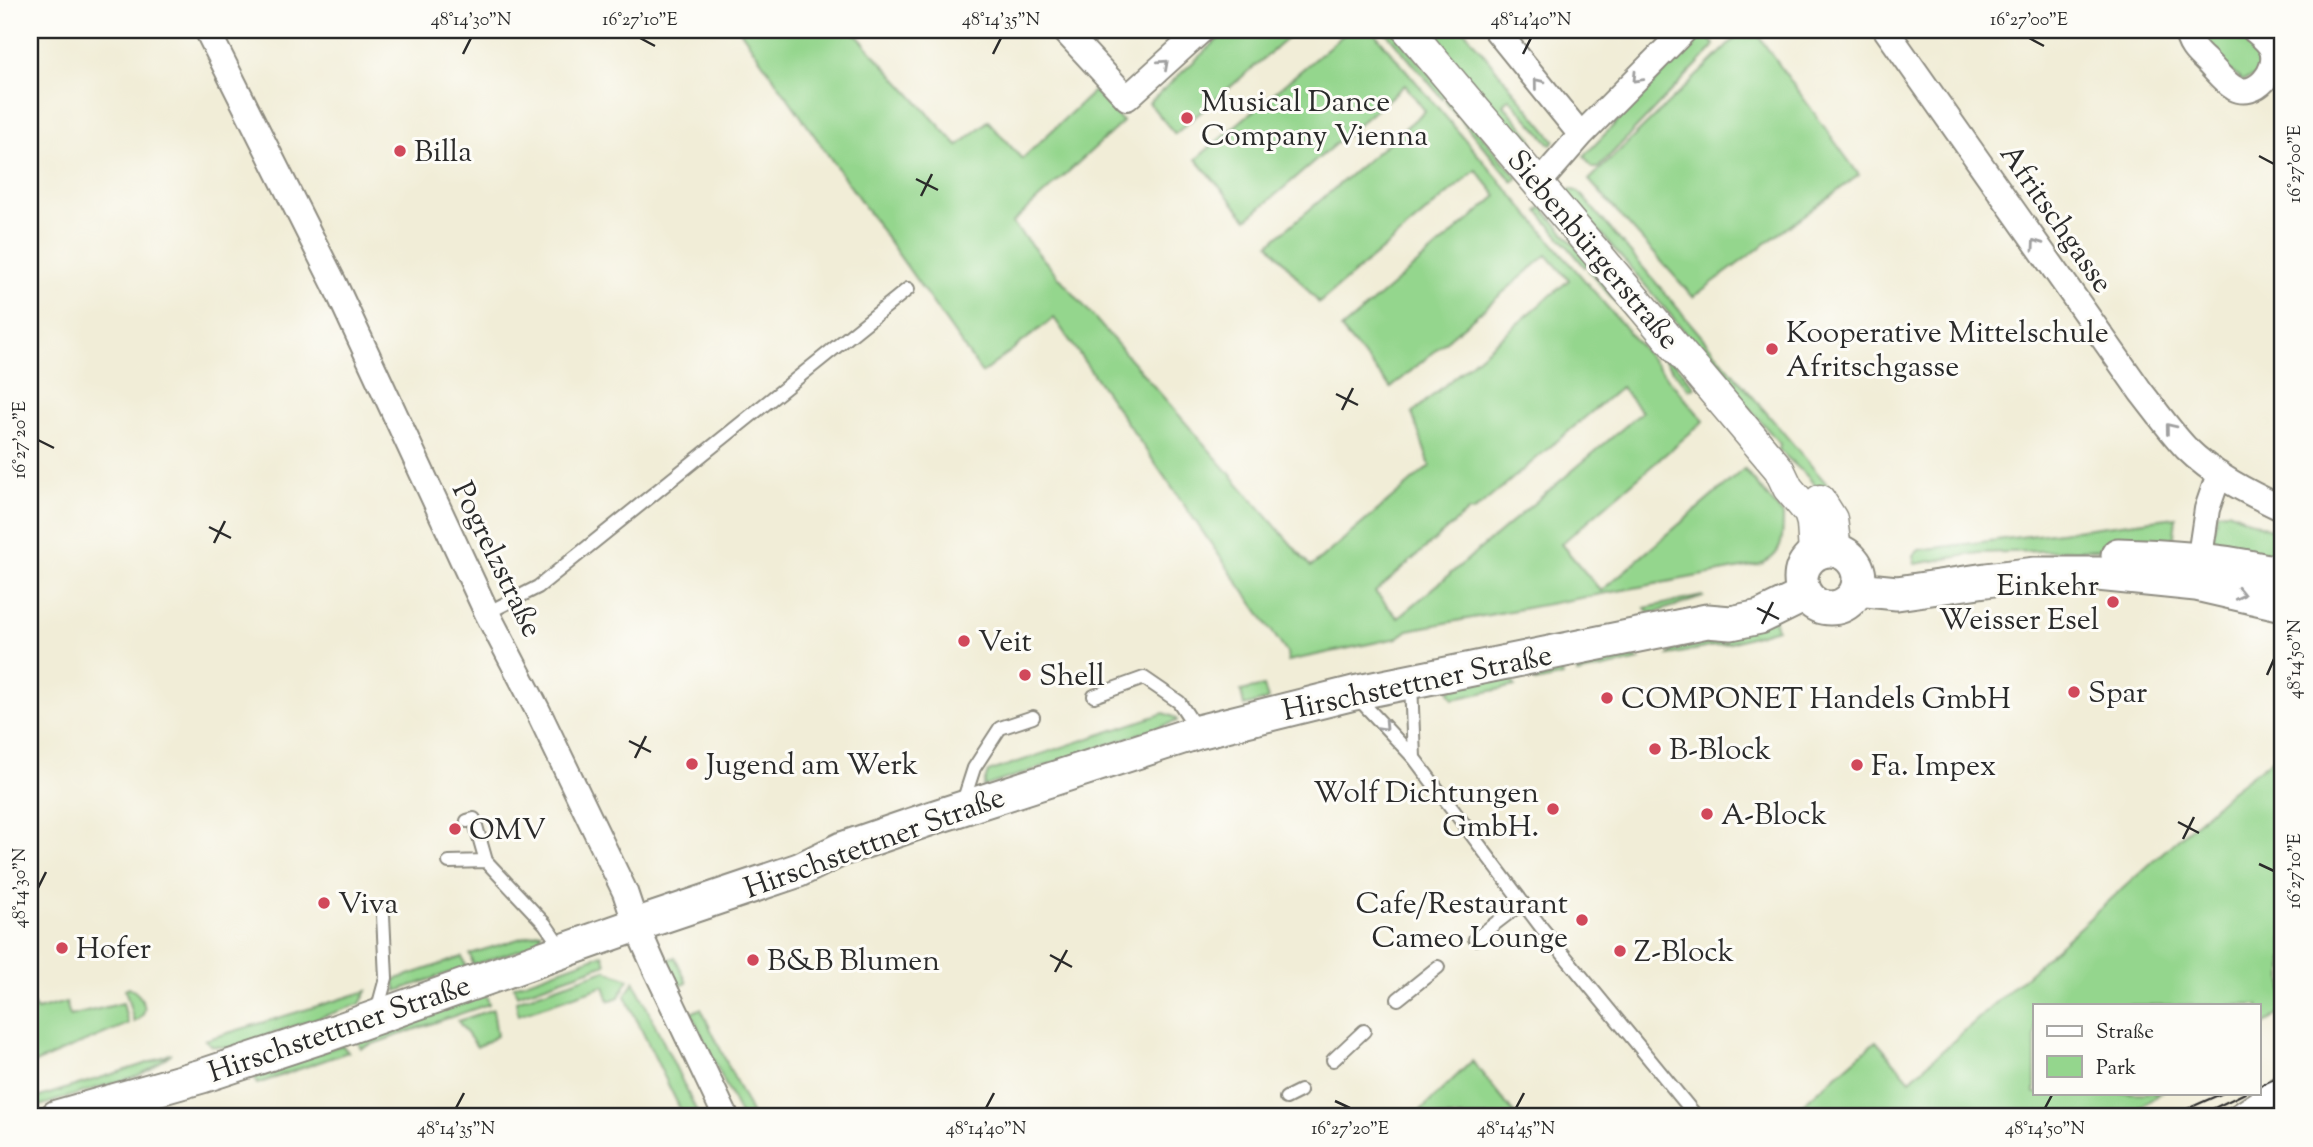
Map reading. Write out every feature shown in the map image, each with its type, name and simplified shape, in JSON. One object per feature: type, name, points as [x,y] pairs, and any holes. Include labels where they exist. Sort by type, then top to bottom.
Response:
[{"type":"main road","points":[[1828,572],[1891,573],[2029,554],[2102,555],[2198,572],[2283,604]]},
{"type":"main road","points":[[1828,572],[1897,593],[2000,573],[2036,575],[2198,572],[2250,566],[2283,575]]},
{"type":"main road","name":"Hirschstettner Straße","points":[[57,1117],[236,1065],[799,870],[842,849],[1198,732],[1354,693],[1707,621],[1731,624],[1760,617],[1828,572]]},
{"type":"street","name":"Pogrelzstraße","points":[[207,30],[337,289],[487,613],[537,709],[625,892],[636,925],[726,1117]]},
{"type":"street","points":[[1064,30],[1126,98],[1202,30]]},
{"type":"street","name":"Siebenbürgerstraße","points":[[1409,30],[1779,469],[1800,476],[1825,506],[1832,519],[1828,572]]},
{"type":"street","points":[[1496,30],[1581,135]]},
{"type":"street","points":[[1539,183],[1581,135],[1685,30]]},
{"type":"street","name":"Afritschgasse","points":[[1886,30],[2141,392],[2186,447],[2219,474],[2283,509]]},
{"type":"street","points":[[2187,30],[2192,48],[2229,84],[2241,90],[2258,86],[2272,67],[2272,50],[2254,30]]},
{"type":"street","points":[[2198,572],[2207,509],[2219,474]]},
{"type":"street","points":[[2238,1117],[2283,1087]]},
{"type":"lane","points":[[487,613],[538,587],[908,289]]},
{"type":"lane","points":[[1094,696],[1144,678],[1179,702],[1198,732]]},
{"type":"lane","points":[[1411,682],[1414,758]]},
{"type":"lane","points":[[1354,693],[1414,758],[1522,903],[1697,1117]]},
{"type":"lane","points":[[960,809],[974,768],[1000,729],[1033,717]]},
{"type":"lane","points":[[467,821],[474,819],[486,861],[545,924],[564,950]]},
{"type":"lane","points":[[449,862],[486,861]]},
{"type":"lane","points":[[1475,939],[1522,903]]},
{"type":"lane","points":[[375,1018],[386,978],[383,915]]},
{"type":"lane","points":[[1398,999],[1438,967]]},
{"type":"lane","points":[[1333,1060],[1364,1031]]},
{"type":"lane","points":[[1286,1098],[1300,1091]]},
{"type":"green space","points":[[740,30],[852,30],[958,146],[988,121],[1022,159],[1094,91],[1123,122],[1012,223],[1311,567],[1430,466],[1412,413],[1569,280],[1547,255],[1391,388],[1341,329],[1497,196],[1476,170],[1319,303],[1269,244],[1425,111],[1405,85],[1247,219],[1196,159],[1349,30],[1372,30],[1704,421],[1561,544],[1601,591],[1744,469],[1783,515],[1782,539],[1773,557],[1758,565],[1408,630],[1397,638],[1288,661],[1287,653],[1054,318],[982,373]],"holes":[[[1621,387],[1642,412],[1398,618],[1375,592],[1468,511],[1473,512]]]},
{"type":"green space","points":[[1228,30],[1297,30],[1175,134],[1149,103]]},
{"type":"green space","points":[[1384,30],[1392,30],[1446,94],[1442,98]]},
{"type":"green space","points":[[1428,30],[1464,30],[1555,141],[1551,145],[1509,98],[1503,104],[1530,135],[1533,144],[1530,150]]},
{"type":"green space","points":[[1744,30],[1754,30],[1859,175],[1693,297],[1589,180]]},
{"type":"green space","points":[[2195,30],[2243,30],[2263,49],[2259,75],[2242,81],[2197,41]]},
{"type":"green space","points":[[1702,33],[1714,44],[1713,48],[1598,168],[1592,168],[1584,156]]},
{"type":"green space","points":[[1449,97],[1518,178],[1513,182],[1445,101]]},
{"type":"green space","points":[[1571,189],[1579,192],[1832,490],[1827,499],[1779,450],[1780,444],[1566,192]]},
{"type":"green space","points":[[1542,207],[1590,263],[1585,267],[1538,211]]},
{"type":"green space","points":[[1593,266],[1695,387],[1689,389],[1588,270]]},
{"type":"green space","points":[[2228,511],[2283,535],[2283,570],[2211,547],[2217,512]]},
{"type":"green space","points":[[2176,517],[2174,536],[2169,542],[2144,539],[2144,542],[2104,542],[2103,549],[1979,553],[1915,564],[1913,556],[1919,550]]},
{"type":"green space","points":[[1702,596],[1653,613],[1649,613],[1645,608]]},
{"type":"green space","points":[[1774,618],[1777,629],[1730,643],[1669,655],[1679,641]]},
{"type":"green space","points":[[1628,654],[1640,660],[1577,674],[1577,668],[1584,661]]},
{"type":"green space","points":[[1552,667],[1561,670],[1563,676],[1535,682],[1535,672]]},
{"type":"green space","points":[[1504,676],[1511,678],[1515,686],[1453,699],[1449,692],[1450,689]]},
{"type":"green space","points":[[1264,686],[1268,700],[1244,706],[1241,691]]},
{"type":"green space","points":[[1164,713],[1177,721],[983,787],[988,772]]},
{"type":"green space","points":[[2283,751],[2283,1009],[2260,1029],[2260,1004],[2033,1004],[2033,1094],[2160,1094],[2133,1112],[2132,1117],[1788,1117],[1876,1041],[1910,1080],[2231,791]]},
{"type":"green space","points":[[541,932],[540,943],[473,965],[470,954]]},
{"type":"green space","points":[[603,954],[606,964],[517,995],[514,986]]},
{"type":"green space","points":[[462,957],[466,967],[397,991],[394,980]]},
{"type":"green space","points":[[675,957],[687,983],[676,988],[663,962]]},
{"type":"green space","points":[[605,970],[629,979],[619,997],[609,1001],[604,986],[518,1015],[516,1001]]},
{"type":"green space","points":[[634,981],[698,1117],[684,1117],[625,996]]},
{"type":"green space","points":[[129,987],[144,1004],[143,1014],[134,1022],[125,989]]},
{"type":"green space","points":[[367,991],[360,1004],[229,1048],[212,1046],[205,1040]]},
{"type":"green space","points":[[486,995],[489,1004],[361,1048],[356,1038]]},
{"type":"green space","points":[[30,1001],[37,1010],[66,1002],[70,1016],[123,1003],[128,1024],[30,1065]]},
{"type":"green space","points":[[493,1009],[497,1036],[477,1047],[458,1021]]},
{"type":"green space","points":[[701,1009],[753,1117],[741,1117],[691,1013]]},
{"type":"green space","points":[[342,1045],[348,1052],[257,1084],[253,1074]]},
{"type":"green space","points":[[172,1053],[139,1075],[30,1109],[30,1100]]},
{"type":"green space","points":[[1472,1061],[1517,1117],[1414,1117]]},
{"type":"tram line","points":[[2260,1086],[2283,1075]]},
{"type":"tram line","points":[[2169,1117],[2221,1094]]},
{"type":"tram line","points":[[2196,1117],[2243,1094]]},
{"type":"place","name":"Musical Dance Company Vienna","points":[[1187,118]]},
{"type":"place","name":"Billa","points":[[400,151]]},
{"type":"place","name":"Kooperative Mittelschule Afritschgasse","points":[[1772,349]]},
{"type":"place","name":"Einkehr Weisser Esel","points":[[2113,602]]},
{"type":"place","name":"Veit","points":[[964,641]]},
{"type":"place","name":"Shell","points":[[1025,675]]},
{"type":"place","name":"Spar","points":[[2074,692]]},
{"type":"place","name":"COMPONET Handels GmbH","points":[[1607,698]]},
{"type":"place","name":"B-Block","points":[[1655,749]]},
{"type":"place","name":"Jugend am Werk","points":[[692,764]]},
{"type":"place","name":"Fa. Impex","points":[[1857,765]]},
{"type":"place","name":"Wolf Dichtungen GmbH.","points":[[1553,809]]},
{"type":"place","name":"A-Block","points":[[1707,814]]},
{"type":"place","name":"OMV","points":[[455,829]]},
{"type":"place","name":"Viva","points":[[324,903]]},
{"type":"place","name":"Cafe/Restaurant Cameo Lounge","points":[[1582,920]]},
{"type":"place","name":"Hofer","points":[[62,948]]},
{"type":"place","name":"Z-Block","points":[[1620,951]]},
{"type":"place","name":"B&B Blumen","points":[[753,960]]}]
